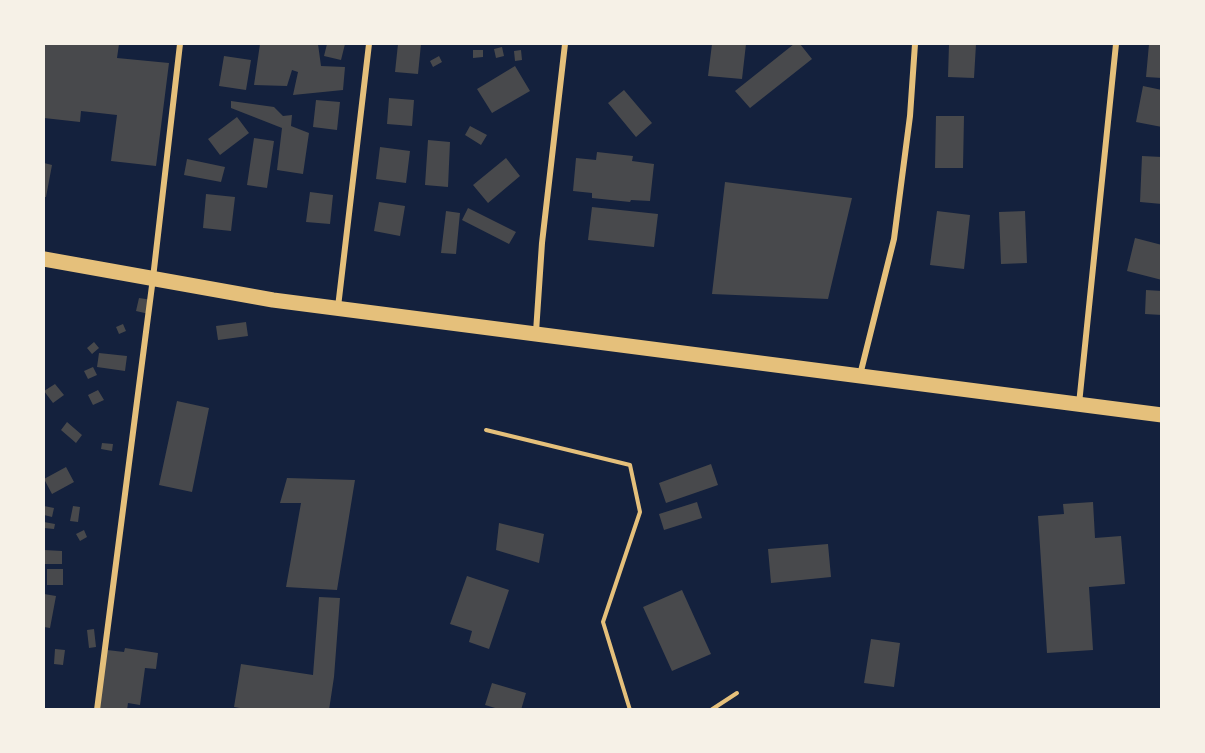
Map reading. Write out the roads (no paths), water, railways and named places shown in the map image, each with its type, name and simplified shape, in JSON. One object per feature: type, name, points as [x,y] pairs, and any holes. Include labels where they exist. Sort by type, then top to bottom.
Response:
[{"type":"main road","points":[[44,259],[273,300],[1161,415]]},
{"type":"street","points":[[98,710],[180,44]]},
{"type":"street","points":[[338,308],[369,44]]},
{"type":"street","points":[[536,333],[542,243],[565,44]]},
{"type":"street","points":[[860,375],[894,239],[910,116],[915,44]]},
{"type":"street","points":[[1079,404],[1116,44]]}]
